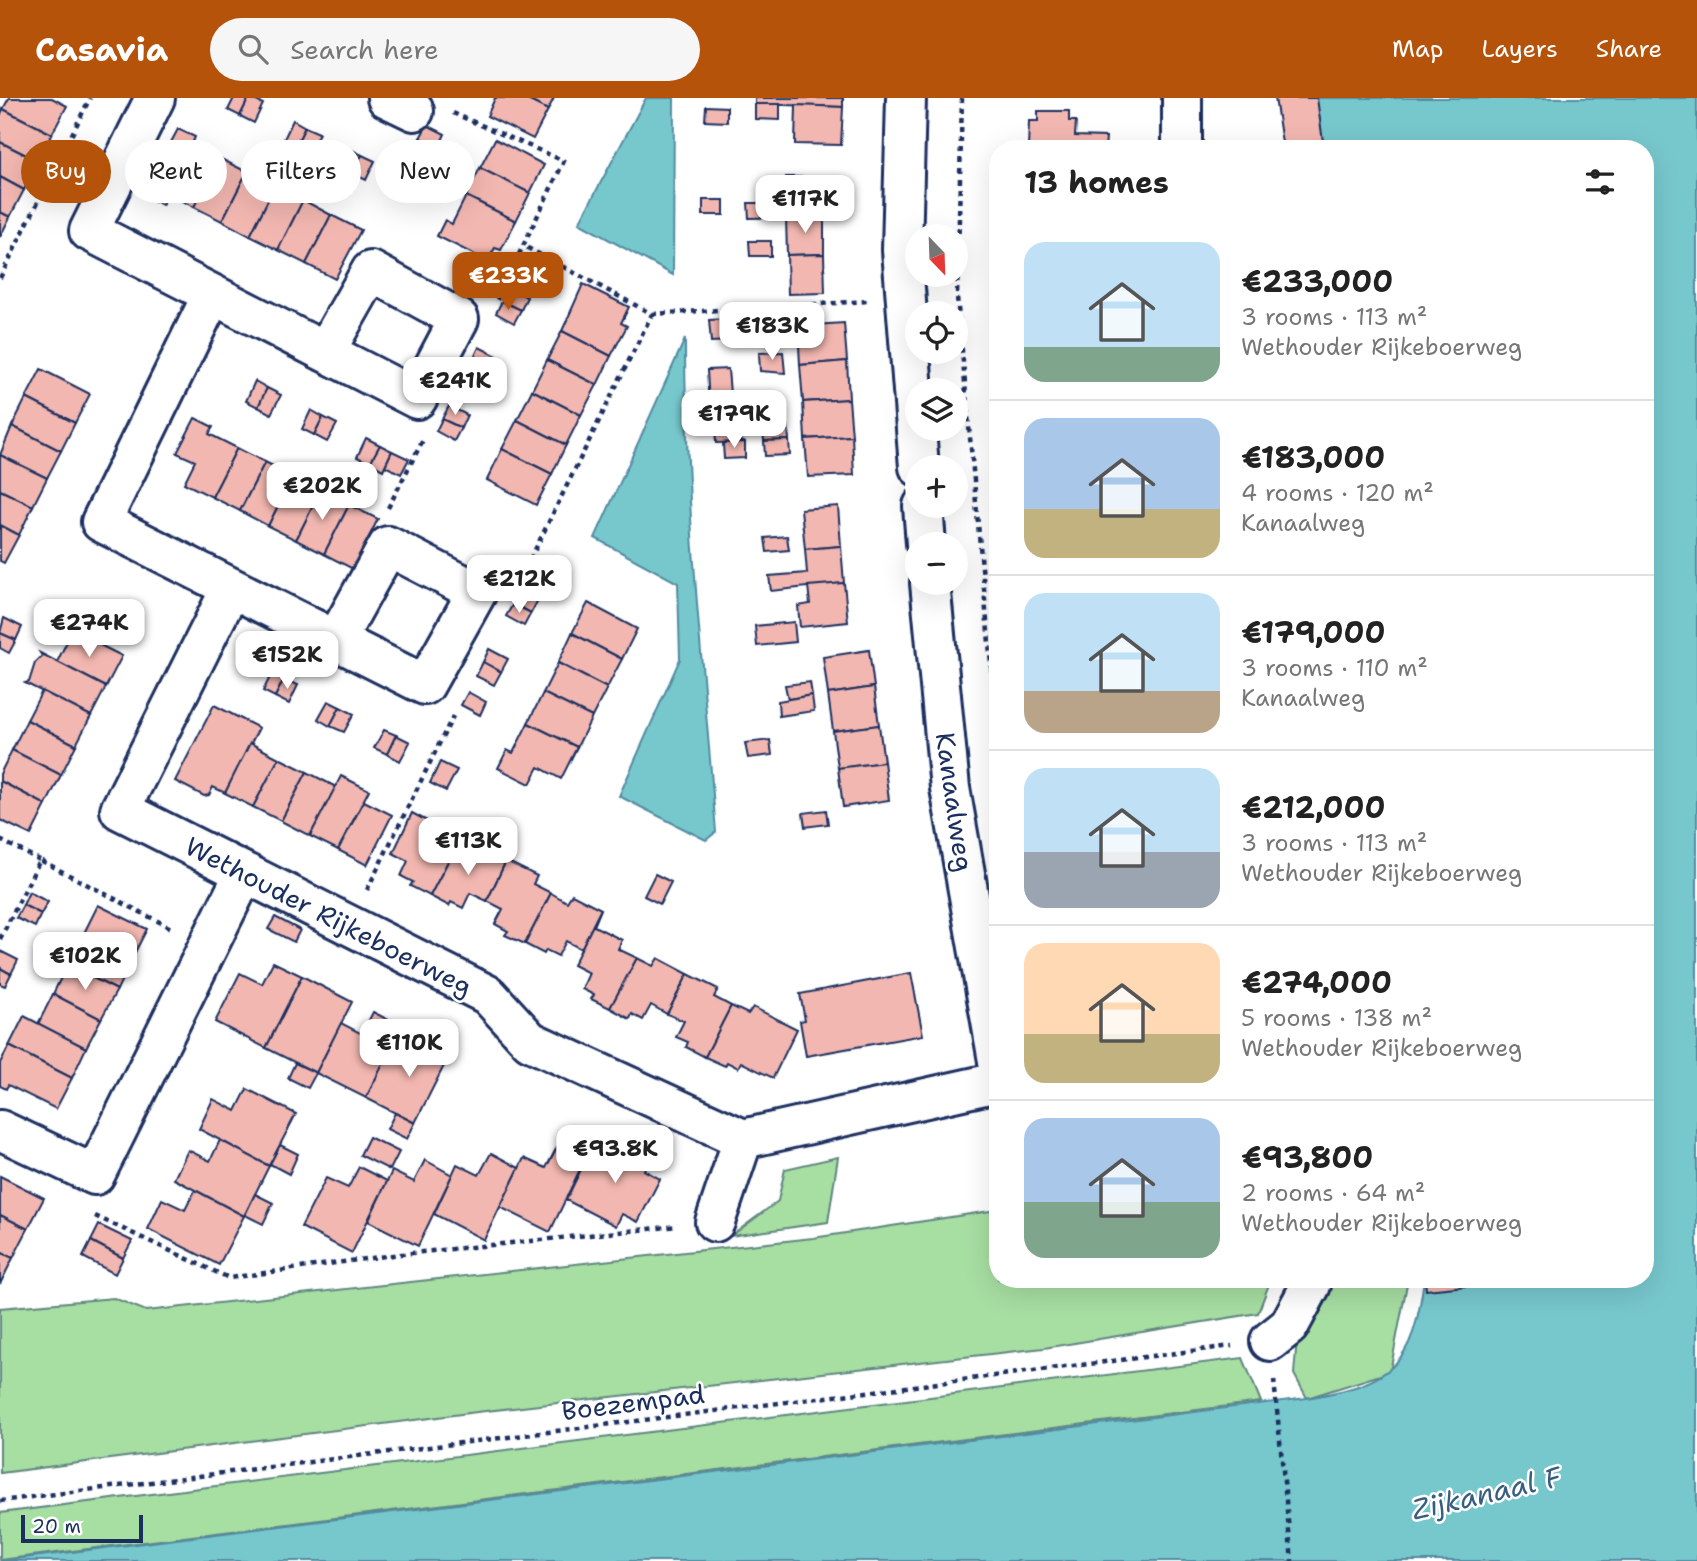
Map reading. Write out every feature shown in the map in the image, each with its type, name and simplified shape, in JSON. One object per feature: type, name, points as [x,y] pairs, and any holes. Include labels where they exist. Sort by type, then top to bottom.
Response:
[{"type":"street","points":[[155,98],[89,231],[212,295],[417,399],[458,318],[371,271],[325,352]]},
{"type":"street","points":[[906,98],[902,250],[918,455]]},
{"type":"street","points":[[1182,98],[1182,140]]},
{"type":"street","points":[[212,295],[101,522],[425,685],[477,592],[388,547],[336,640]]},
{"type":"street","name":"Wethouder Rijkeboerweg","points":[[231,588],[120,810],[488,995],[530,1041],[743,1139]]},
{"type":"street","name":"Kanaalweg","points":[[931,595],[950,788],[989,1010]]},
{"type":"street","points":[[0,1129],[95,1175],[244,873]]},
{"type":"street","points":[[715,1222],[743,1139],[989,1084]]},
{"type":"street","points":[[1272,1358],[1309,1288]]},
{"type":"path","points":[[0,278],[90,98]]},
{"type":"path","points":[[962,98],[957,297],[989,643]]},
{"type":"path","points":[[415,106],[564,161],[489,317],[457,317]]},
{"type":"path","points":[[524,246],[652,314],[906,298]]},
{"type":"path","points":[[516,588],[652,314]]},
{"type":"path","points":[[388,547],[379,527],[427,431],[417,399]]},
{"type":"path","points":[[349,926],[454,713]]},
{"type":"path","points":[[0,840],[208,947]]},
{"type":"path","points":[[0,939],[40,860]]},
{"type":"path","points":[[95,1175],[91,1214],[229,1278],[393,1255],[715,1222]]},
{"type":"path","points":[[1272,1358],[1292,1561]]},
{"type":"path","name":"Boezempad","points":[[0,1502],[1272,1358]]},
{"type":"green space","points":[[838,1157],[828,1222],[731,1236],[778,1201],[785,1169]]},
{"type":"green space","points":[[989,1211],[989,1288],[1268,1288],[1258,1313],[1044,1348],[477,1412],[0,1473],[0,1308],[114,1298],[146,1311],[813,1238]]},
{"type":"green space","points":[[1318,1288],[1406,1288],[1390,1372],[1307,1398],[1294,1374],[1297,1338]]},
{"type":"green space","points":[[1243,1358],[1261,1402],[0,1560],[0,1513]]},
{"type":"water","points":[[646,98],[674,98],[673,275],[579,223]]},
{"type":"water","name":"Zijkanaal F","points":[[1297,98],[1697,98],[1697,1561],[0,1561],[1307,1398],[1360,1385],[1379,1377],[1394,1366],[1405,1351],[1413,1332],[1422,1288],[1654,1288],[1654,140],[1302,140]]},
{"type":"water","points":[[685,339],[691,524],[716,832],[706,840],[619,796],[680,659],[678,583],[595,538]]},
{"type":"building","points":[[9,98],[52,98],[67,106],[52,134],[3,109]]},
{"type":"building","points":[[234,98],[249,98],[240,116],[228,110]]},
{"type":"building","points":[[249,98],[263,104],[254,123],[240,116]]},
{"type":"building","points":[[495,98],[524,98],[548,110],[533,139],[487,116]]},
{"type":"building","points":[[524,98],[554,98],[548,110]]},
{"type":"building","points":[[755,98],[843,98],[843,107],[755,104]]},
{"type":"building","points":[[1275,98],[1317,98],[1323,140],[1282,140]]},
{"type":"building","points":[[755,104],[780,104],[780,120],[755,119]]},
{"type":"building","points":[[796,105],[843,107],[841,145],[795,144]]},
{"type":"building","points":[[706,106],[727,107],[727,122],[705,121]]},
{"type":"building","points":[[3,109],[52,134],[49,140],[21,140],[21,152],[0,142],[0,116]]},
{"type":"building","points":[[1038,111],[1069,111],[1069,121],[1076,121],[1075,136],[1106,137],[1106,140],[1028,140],[1029,121],[1038,121]]},
{"type":"building","points":[[293,120],[305,127],[298,140],[284,139]]},
{"type":"building","points":[[427,125],[445,134],[442,140],[420,138]]},
{"type":"building","points":[[305,127],[319,133],[316,140],[298,140]]},
{"type":"building","points":[[178,129],[195,137],[194,140],[172,140]]},
{"type":"building","points":[[495,139],[544,165],[530,193],[480,168]]},
{"type":"building","points":[[0,142],[21,152],[21,188],[0,177]]},
{"type":"building","points":[[361,157],[375,161],[366,180],[361,178]]},
{"type":"building","points":[[227,162],[241,169],[241,184],[222,221],[194,207],[196,203],[227,203]]},
{"type":"building","points":[[480,168],[530,193],[516,221],[475,200],[475,178]]},
{"type":"building","points":[[0,177],[21,188],[21,196],[10,217],[0,212]]},
{"type":"building","points":[[786,177],[823,177],[824,216],[749,218],[748,203],[786,203]]},
{"type":"building","points":[[241,184],[241,203],[266,203],[250,236],[222,221]]},
{"type":"building","points":[[475,200],[516,221],[501,250],[495,248],[488,260],[505,270],[437,236],[445,220],[452,224],[462,203],[475,203]]},
{"type":"building","points":[[703,200],[724,200],[724,215],[703,215]]},
{"type":"building","points":[[266,203],[302,203],[278,250],[250,236]]},
{"type":"building","points":[[302,203],[309,203],[331,215],[306,264],[278,250]]},
{"type":"building","points":[[0,212],[10,217],[0,237]]},
{"type":"building","points":[[331,215],[361,230],[335,279],[306,264]]},
{"type":"building","points":[[824,216],[824,254],[787,255],[786,217]]},
{"type":"building","points":[[749,241],[771,241],[771,256],[750,256]]},
{"type":"building","points":[[824,254],[825,293],[788,294],[787,255]]},
{"type":"building","points":[[583,284],[629,307],[621,323],[627,326],[611,356],[562,331]]},
{"type":"building","points":[[509,288],[527,297],[521,310],[502,301]]},
{"type":"building","points":[[502,301],[521,310],[514,323],[496,313]]},
{"type":"building","points":[[748,318],[749,340],[711,342],[709,320]]},
{"type":"building","points":[[844,323],[847,361],[800,365],[798,326]]},
{"type":"building","points":[[562,331],[611,356],[597,385],[547,360]]},
{"type":"building","points":[[479,347],[497,356],[490,369],[473,360]]},
{"type":"building","points":[[783,352],[785,373],[760,371],[759,353]]},
{"type":"building","points":[[473,360],[490,369],[484,382],[466,373]]},
{"type":"building","points":[[547,360],[597,385],[581,415],[532,390]]},
{"type":"building","points":[[847,361],[849,399],[803,402],[800,365]]},
{"type":"building","points":[[41,369],[90,394],[75,423],[26,398]]},
{"type":"building","points":[[728,369],[731,406],[709,407],[707,370]]},
{"type":"building","points":[[255,381],[267,388],[258,407],[246,401]]},
{"type":"building","points":[[267,388],[281,395],[271,414],[258,407]]},
{"type":"building","points":[[532,390],[581,415],[566,445],[517,420]]},
{"type":"building","points":[[26,398],[75,423],[61,451],[12,426]]},
{"type":"building","points":[[849,399],[852,436],[805,439],[803,402]]},
{"type":"building","points":[[449,406],[467,415],[461,428],[442,419]]},
{"type":"building","points":[[311,410],[323,417],[314,435],[302,429]]},
{"type":"building","points":[[323,417],[337,424],[327,442],[314,435]]},
{"type":"building","points":[[195,418],[213,427],[209,434],[237,448],[212,497],[184,483],[195,461],[177,453]]},
{"type":"building","points":[[442,419],[461,428],[454,441],[436,431]]},
{"type":"building","points":[[517,420],[566,445],[552,474],[502,449]]},
{"type":"building","points":[[788,425],[789,440],[764,441],[763,427]]},
{"type":"building","points":[[12,426],[61,451],[47,478],[0,455]]},
{"type":"building","points":[[739,426],[741,442],[716,443],[715,427]]},
{"type":"building","points":[[852,436],[854,475],[808,477],[805,439]]},
{"type":"building","points":[[366,438],[380,445],[370,463],[357,457]]},
{"type":"building","points":[[789,440],[790,455],[765,456],[764,441]]},
{"type":"building","points":[[745,442],[745,458],[724,459],[723,443]]},
{"type":"building","points":[[380,445],[392,451],[383,470],[370,463]]},
{"type":"building","points":[[237,448],[265,462],[240,511],[212,497]]},
{"type":"building","points":[[502,449],[552,474],[536,505],[487,480]]},
{"type":"building","points":[[392,451],[409,459],[401,474],[385,466]]},
{"type":"building","points":[[0,455],[47,478],[33,506],[0,490]]},
{"type":"building","points":[[265,462],[293,476],[268,526],[240,511]]},
{"type":"building","points":[[293,476],[321,490],[296,540],[268,526]]},
{"type":"building","points":[[0,490],[33,506],[19,535],[0,525]]},
{"type":"building","points":[[321,490],[349,505],[324,554],[296,540]]},
{"type":"building","points":[[349,505],[378,519],[353,569],[324,554]]},
{"type":"building","points":[[838,506],[841,546],[805,549],[801,509]]},
{"type":"building","points":[[0,525],[19,535],[4,563],[0,561]]},
{"type":"building","points":[[787,536],[789,550],[767,552],[765,538]]},
{"type":"building","points":[[841,546],[844,583],[771,591],[769,576],[807,573],[805,549]]},
{"type":"building","points":[[844,583],[848,622],[800,627],[798,606],[810,604],[808,586]]},
{"type":"building","points":[[520,590],[538,600],[531,613],[513,604]]},
{"type":"building","points":[[588,603],[637,629],[622,659],[572,633]]},
{"type":"building","points":[[513,604],[531,613],[524,626],[506,616]]},
{"type":"building","points":[[4,618],[22,627],[16,640],[0,633]]},
{"type":"building","points":[[794,622],[796,642],[757,646],[755,626]]},
{"type":"building","points":[[72,631],[122,656],[106,687],[57,662]]},
{"type":"building","points":[[0,633],[16,640],[9,653],[0,648]]},
{"type":"building","points":[[572,633],[622,659],[607,688],[558,663]]},
{"type":"building","points":[[489,649],[508,659],[501,672],[483,662]]},
{"type":"building","points":[[869,650],[874,687],[828,694],[823,657]]},
{"type":"building","points":[[40,653],[106,687],[91,716],[25,683],[29,682],[35,663],[42,656]]},
{"type":"building","points":[[483,662],[501,672],[494,685],[476,676]]},
{"type":"building","points":[[558,663],[607,688],[592,717],[543,693]]},
{"type":"building","points":[[272,673],[284,679],[275,697],[263,691]]},
{"type":"building","points":[[284,679],[298,685],[289,704],[275,697]]},
{"type":"building","points":[[810,682],[812,695],[788,699],[785,685]]},
{"type":"building","points":[[874,687],[879,725],[833,731],[828,694]]},
{"type":"building","points":[[42,691],[91,716],[76,745],[27,720]]},
{"type":"building","points":[[468,692],[486,702],[480,715],[461,705]]},
{"type":"building","points":[[543,693],[592,717],[577,747],[528,723]]},
{"type":"building","points":[[812,695],[814,711],[779,716],[778,701]]},
{"type":"building","points":[[328,701],[340,707],[330,726],[318,719]]},
{"type":"building","points":[[214,705],[259,728],[225,793],[213,787],[209,795],[204,796],[175,781]]},
{"type":"building","points":[[340,707],[354,714],[344,732],[330,726]]},
{"type":"building","points":[[27,720],[76,745],[61,775],[12,750]]},
{"type":"building","points":[[528,723],[577,747],[561,779],[539,767],[530,784],[498,768],[507,750],[513,753]]},
{"type":"building","points":[[879,725],[884,762],[838,768],[833,731]]},
{"type":"building","points":[[384,730],[396,735],[387,754],[374,748]]},
{"type":"building","points":[[396,735],[410,742],[400,761],[387,754]]},
{"type":"building","points":[[770,740],[772,755],[748,758],[745,743]]},
{"type":"building","points":[[250,743],[279,758],[253,807],[225,793]]},
{"type":"building","points":[[12,750],[61,775],[46,805],[0,781],[0,774]]},
{"type":"building","points":[[279,758],[307,772],[281,821],[253,807]]},
{"type":"building","points":[[440,762],[457,770],[446,791],[430,783]]},
{"type":"building","points":[[884,762],[889,800],[843,807],[838,768]]},
{"type":"building","points":[[307,772],[336,787],[310,836],[281,821]]},
{"type":"building","points":[[341,776],[369,790],[338,850],[310,836]]},
{"type":"building","points":[[0,781],[46,805],[31,835],[0,820]]},
{"type":"building","points":[[364,801],[392,815],[367,865],[338,850]]},
{"type":"building","points":[[826,810],[828,824],[805,827],[803,813]]},
{"type":"building","points":[[412,813],[442,829],[438,837],[456,846],[430,896],[410,886],[413,882],[401,876],[408,861],[393,853]]},
{"type":"building","points":[[456,846],[473,854],[477,846],[506,861],[487,901],[470,893],[463,908],[451,902],[449,906],[430,896]]},
{"type":"building","points":[[506,861],[537,876],[533,884],[551,893],[525,944],[505,935],[508,931],[495,924],[503,909],[487,901]]},
{"type":"building","points":[[655,874],[671,882],[660,904],[644,896]]},
{"type":"building","points":[[29,892],[48,902],[41,914],[23,905]]},
{"type":"building","points":[[551,893],[567,902],[572,894],[601,909],[581,949],[566,941],[558,956],[546,950],[544,954],[525,944]]},
{"type":"building","points":[[23,905],[41,914],[35,927],[16,918]]},
{"type":"building","points":[[98,905],[147,929],[131,960],[83,935]]},
{"type":"building","points":[[601,909],[594,926],[622,940],[618,949],[637,958],[610,1008],[591,999],[594,995],[582,989],[589,973],[573,965]]},
{"type":"building","points":[[275,917],[300,930],[294,942],[268,929]]},
{"type":"building","points":[[83,935],[131,960],[117,990],[67,965]]},
{"type":"building","points":[[0,951],[18,960],[11,974],[0,968]]},
{"type":"building","points":[[637,958],[653,966],[658,958],[688,974],[667,1014],[651,1005],[643,1020],[632,1014],[630,1019],[610,1008]]},
{"type":"building","points":[[273,962],[302,976],[266,1048],[215,1022],[240,973],[262,984]]},
{"type":"building","points":[[67,965],[117,990],[101,1019],[53,994]]},
{"type":"building","points":[[0,968],[11,974],[5,986],[0,984]]},
{"type":"building","points":[[911,973],[923,1035],[806,1056],[800,1021],[805,1020],[800,994]]},
{"type":"building","points":[[688,974],[718,989],[714,997],[731,1006],[705,1057],[686,1047],[688,1042],[676,1037],[684,1021],[667,1014]]},
{"type":"building","points":[[302,976],[352,1002],[316,1073],[266,1048]]},
{"type":"building","points":[[53,994],[101,1019],[86,1048],[38,1024]]},
{"type":"building","points":[[731,1006],[748,1014],[753,1007],[797,1029],[773,1078],[741,1062],[738,1068],[727,1062],[725,1066],[705,1057]]},
{"type":"building","points":[[373,1012],[402,1027],[366,1098],[316,1073],[341,1023],[362,1034]]},
{"type":"building","points":[[24,1016],[86,1048],[72,1078],[9,1046]]},
{"type":"building","points":[[422,1037],[451,1052],[415,1123],[366,1098],[391,1048],[411,1059]]},
{"type":"building","points":[[9,1046],[72,1078],[56,1109],[8,1085],[6,1089],[0,1086],[0,1063]]},
{"type":"building","points":[[295,1063],[316,1073],[308,1088],[288,1078]]},
{"type":"building","points":[[247,1089],[296,1114],[269,1166],[199,1129],[213,1099],[236,1111]]},
{"type":"building","points":[[395,1113],[415,1123],[407,1139],[387,1129]]},
{"type":"building","points":[[369,1137],[399,1152],[390,1170],[360,1155]]},
{"type":"building","points":[[622,1139],[652,1154],[644,1170],[660,1179],[638,1222],[622,1214],[616,1226],[566,1200],[590,1151],[612,1162]]},
{"type":"building","points":[[220,1140],[269,1166],[244,1216],[174,1179],[188,1150],[210,1161]]},
{"type":"building","points":[[280,1145],[298,1154],[289,1174],[270,1164]]},
{"type":"building","points":[[557,1147],[584,1161],[550,1232],[500,1207],[524,1158],[546,1168]]},
{"type":"building","points":[[491,1153],[519,1168],[484,1240],[434,1214],[457,1164],[479,1175]]},
{"type":"building","points":[[425,1160],[452,1175],[418,1246],[368,1221],[392,1171],[414,1182]]},
{"type":"building","points":[[359,1167],[387,1181],[352,1253],[301,1227],[326,1178],[348,1188]]},
{"type":"building","points":[[0,1176],[44,1198],[28,1229],[0,1215]]},
{"type":"building","points":[[195,1190],[244,1216],[219,1265],[148,1229],[162,1199],[185,1210]]},
{"type":"building","points":[[255,1194],[273,1203],[263,1224],[245,1215]]},
{"type":"building","points":[[0,1215],[28,1229],[13,1258],[0,1252]]},
{"type":"building","points":[[99,1225],[132,1241],[123,1258],[91,1241]]},
{"type":"building","points":[[91,1241],[123,1258],[115,1274],[83,1257]]},
{"type":"building","points":[[0,1252],[13,1258],[0,1284]]}]
